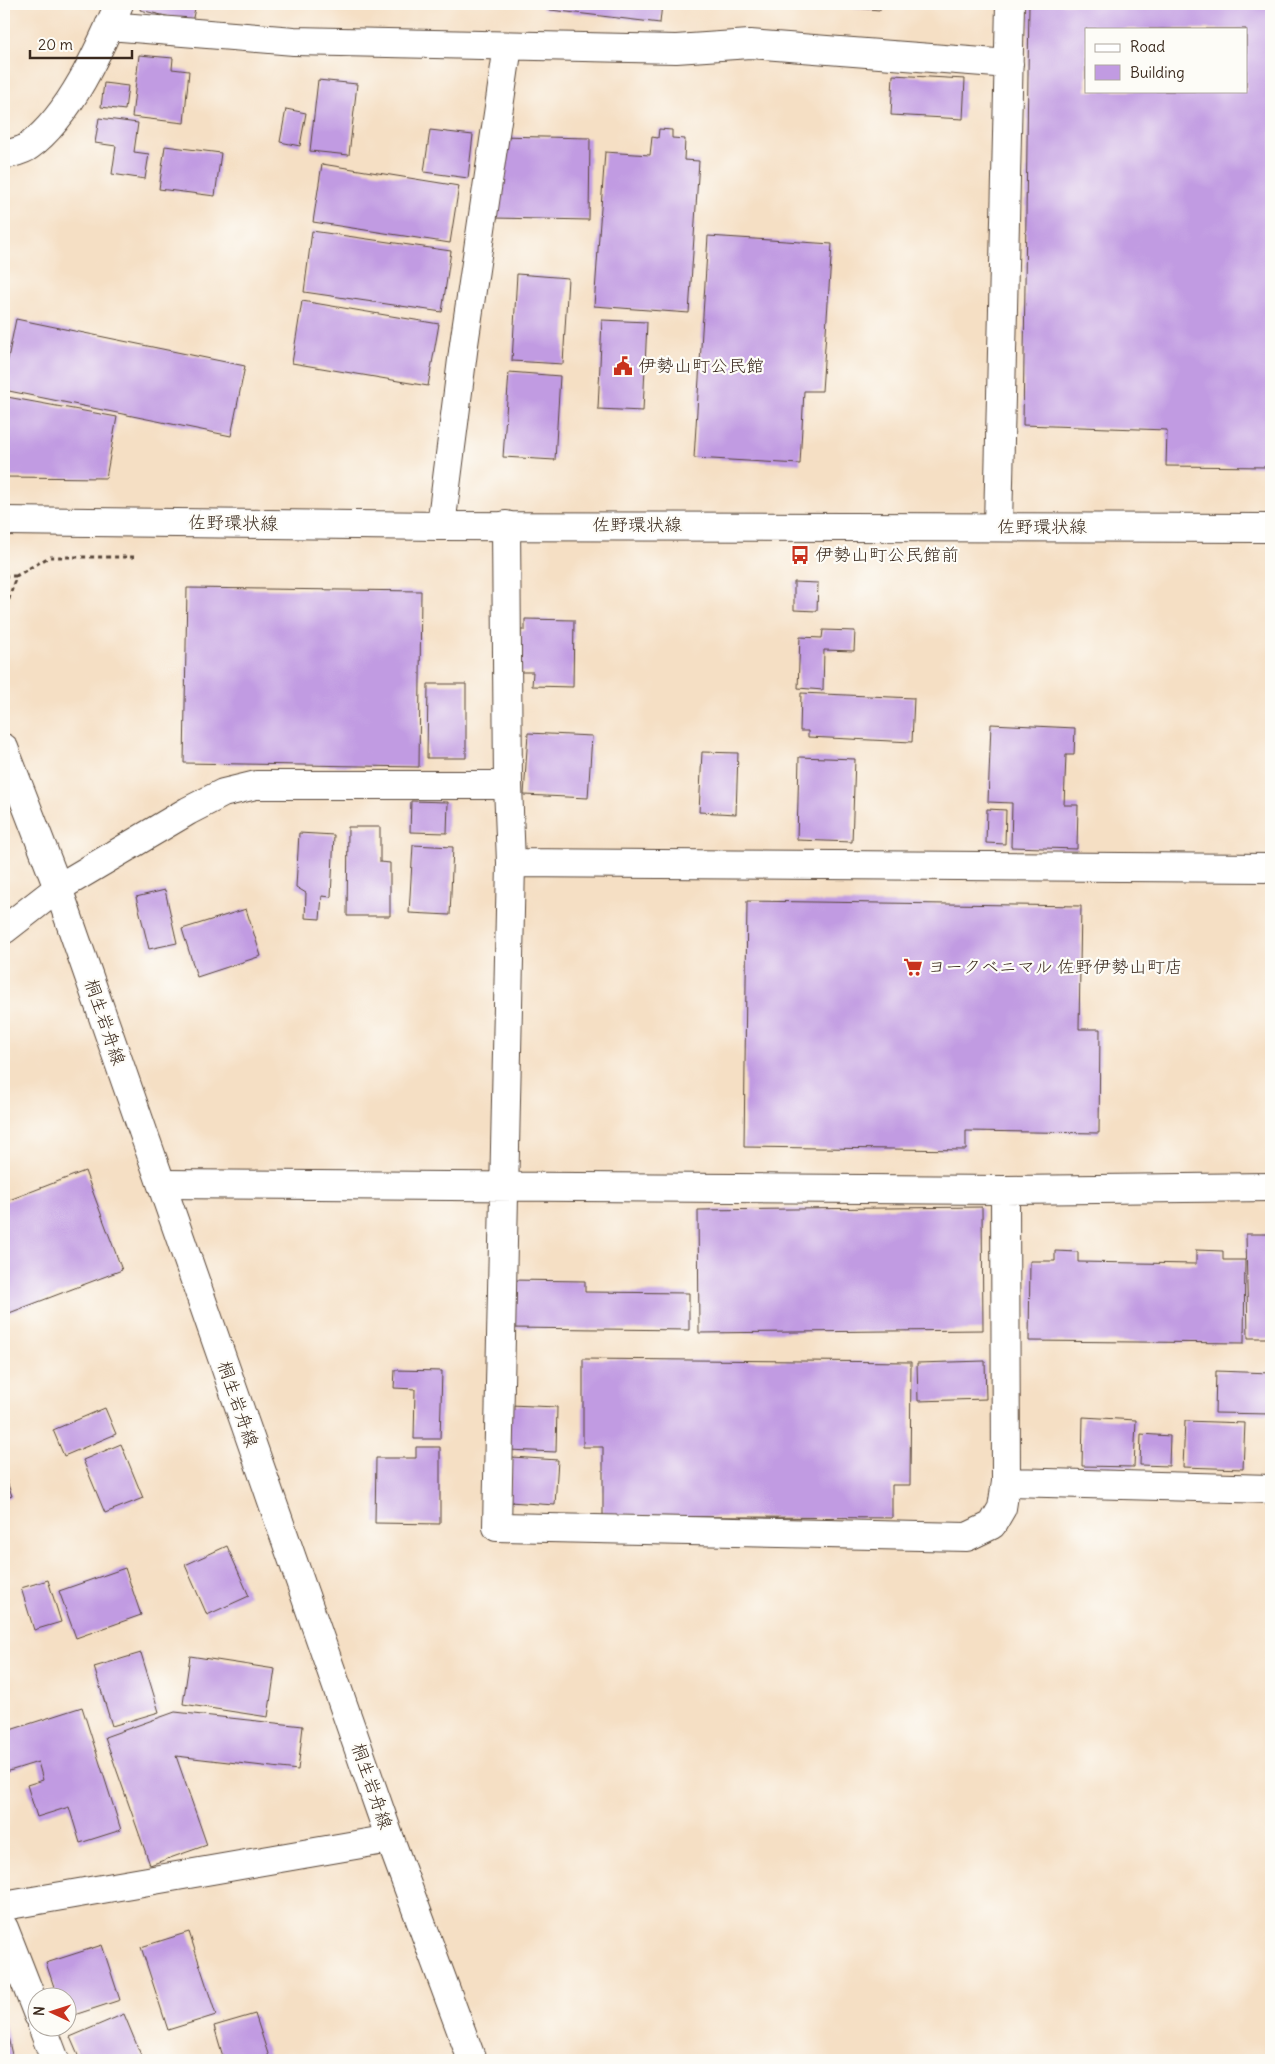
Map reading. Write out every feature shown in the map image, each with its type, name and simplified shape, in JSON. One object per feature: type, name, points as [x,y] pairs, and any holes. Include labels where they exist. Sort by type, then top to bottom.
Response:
[{"type":"street","points":[[998,526],[1010,4]]},
{"type":"street","points":[[4,155],[28,147],[63,113],[114,15],[294,41],[676,49],[750,44],[1009,64]]},
{"type":"street","points":[[441,526],[464,344],[508,46]]},
{"type":"street","name":"佐野環状線","points":[[4,521],[441,526],[1271,528]]},
{"type":"street","points":[[506,525],[508,785],[511,863],[497,1527],[967,1537],[992,1524],[1002,1508],[1006,1482],[1005,1190]]},
{"type":"street","name":"桐生岩舟線","points":[[4,748],[58,888],[390,1839],[472,2060]]},
{"type":"street","points":[[4,930],[58,888],[223,792],[256,785],[508,785]]},
{"type":"street","points":[[511,863],[1271,868]]},
{"type":"street","points":[[162,1184],[1005,1190],[1271,1188]]},
{"type":"street","points":[[1006,1482],[1271,1489]]},
{"type":"street","points":[[4,1906],[390,1839]]},
{"type":"street","points":[[4,1928],[28,1989]]},
{"type":"street","points":[[46,2036],[55,2060]]},
{"type":"path","points":[[4,576],[16,576],[49,556],[139,557]]},
{"type":"path","points":[[4,615],[16,576]]},
{"type":"building","points":[[141,4],[196,4],[192,22],[140,10]]},
{"type":"building","points":[[543,4],[662,4],[660,23],[542,9]]},
{"type":"building","points":[[831,4],[880,4],[880,10],[831,6]]},
{"type":"building","points":[[1029,4],[1271,4],[1271,467],[1166,466],[1167,430],[1023,425]]},
{"type":"building","points":[[139,55],[173,58],[172,69],[189,71],[184,123],[132,117]]},
{"type":"building","points":[[893,75],[965,79],[963,119],[891,115]]},
{"type":"building","points":[[318,80],[357,84],[349,155],[310,151]]},
{"type":"building","points":[[104,83],[128,86],[125,110],[101,107]]},
{"type":"building","points":[[286,109],[306,113],[300,146],[280,142]]},
{"type":"building","points":[[99,118],[138,123],[134,152],[149,154],[145,179],[112,174],[116,146],[95,143]]},
{"type":"building","points":[[659,129],[672,130],[672,138],[685,139],[684,160],[699,161],[689,313],[594,306],[605,152],[650,155],[652,137],[658,138]]},
{"type":"building","points":[[430,130],[473,135],[468,178],[424,172]]},
{"type":"building","points":[[497,136],[590,138],[589,220],[495,218]]},
{"type":"building","points":[[165,146],[221,153],[215,196],[159,189]]},
{"type":"building","points":[[322,164],[459,186],[450,243],[313,222]]},
{"type":"building","points":[[312,231],[451,251],[442,312],[304,292]]},
{"type":"building","points":[[708,236],[832,244],[822,391],[804,391],[800,464],[694,458]]},
{"type":"building","points":[[517,274],[568,278],[563,364],[512,361]]},
{"type":"building","points":[[302,301],[439,324],[428,386],[292,363]]},
{"type":"building","points":[[16,319],[245,366],[231,436],[4,390],[4,378]]},
{"type":"building","name":"伊勢山町公民館","points":[[602,320],[647,322],[643,411],[598,409]]},
{"type":"building","points":[[509,372],[560,376],[555,460],[503,457]]},
{"type":"building","points":[[7,397],[117,417],[106,478],[4,477],[4,418]]},
{"type":"building","points":[[794,582],[818,583],[817,611],[794,610]]},
{"type":"building","points":[[187,588],[421,591],[419,767],[184,763]]},
{"type":"building","points":[[525,619],[574,620],[573,687],[532,686],[533,672],[520,672],[521,630],[525,630]]},
{"type":"building","points":[[823,630],[855,631],[854,651],[824,650],[823,690],[798,688],[800,637],[822,638]]},
{"type":"building","points":[[428,684],[466,684],[466,758],[427,758]]},
{"type":"building","points":[[801,693],[914,698],[912,742],[808,737],[808,731],[800,731]]},
{"type":"building","points":[[991,724],[1075,728],[1074,755],[1066,755],[1064,805],[1078,805],[1077,849],[1011,847],[1012,803],[988,802]]},
{"type":"building","points":[[528,733],[592,736],[588,798],[524,795]]},
{"type":"building","points":[[702,752],[738,753],[736,814],[699,812]]},
{"type":"building","points":[[799,757],[855,759],[852,842],[797,840]]},
{"type":"building","points":[[411,801],[448,802],[447,833],[410,832]]},
{"type":"building","points":[[987,809],[1006,810],[1005,844],[986,843]]},
{"type":"building","points":[[348,827],[380,827],[380,862],[390,863],[390,916],[347,916]]},
{"type":"building","points":[[299,833],[334,835],[331,897],[322,896],[320,919],[305,918],[306,893],[296,887]]},
{"type":"building","points":[[413,845],[453,847],[450,915],[409,913]]},
{"type":"building","points":[[165,890],[177,943],[149,949],[136,897]]},
{"type":"building","name":"ヨークベニマル 佐野伊勢山町店","points":[[747,901],[1081,906],[1079,1029],[1100,1029],[1099,1133],[966,1131],[966,1150],[744,1147]]},
{"type":"building","points":[[246,909],[261,956],[197,977],[182,929]]},
{"type":"building","points":[[85,1171],[122,1270],[4,1315],[4,1202]]},
{"type":"building","points":[[982,1207],[983,1330],[699,1333],[698,1210]]},
{"type":"building","points":[[1246,1234],[1271,1234],[1271,1338],[1248,1338]]},
{"type":"building","points":[[1196,1250],[1223,1251],[1223,1260],[1245,1260],[1244,1343],[1029,1341],[1030,1261],[1055,1261],[1055,1251],[1078,1252],[1078,1262],[1196,1264]]},
{"type":"building","points":[[511,1280],[585,1281],[585,1292],[689,1293],[689,1330],[511,1328]]},
{"type":"building","points":[[583,1359],[911,1362],[910,1485],[892,1485],[892,1518],[603,1516],[603,1447],[583,1447]]},
{"type":"building","points":[[985,1361],[986,1399],[918,1401],[917,1363]]},
{"type":"building","points":[[395,1370],[442,1371],[440,1439],[414,1439],[415,1389],[394,1388]]},
{"type":"building","points":[[1216,1371],[1271,1373],[1271,1414],[1215,1413]]},
{"type":"building","points":[[510,1405],[557,1407],[556,1452],[508,1450]]},
{"type":"building","points":[[105,1408],[116,1434],[64,1456],[53,1430]]},
{"type":"building","points":[[1083,1417],[1136,1420],[1134,1467],[1082,1466]]},
{"type":"building","points":[[1185,1421],[1245,1423],[1243,1469],[1183,1467]]},
{"type":"building","points":[[1141,1434],[1170,1436],[1169,1466],[1140,1465]]},
{"type":"building","points":[[121,1444],[143,1498],[105,1513],[83,1460]]},
{"type":"building","points":[[416,1447],[440,1447],[440,1524],[375,1523],[376,1458],[416,1458]]},
{"type":"building","points":[[512,1457],[558,1460],[555,1505],[509,1502]]},
{"type":"building","points":[[4,1473],[12,1496],[4,1499]]},
{"type":"building","points":[[227,1546],[249,1596],[207,1615],[185,1565]]},
{"type":"building","points":[[125,1568],[141,1615],[76,1638],[59,1591]]},
{"type":"building","points":[[48,1580],[61,1622],[34,1630],[21,1588]]},
{"type":"building","points":[[141,1653],[159,1712],[112,1726],[94,1667]]},
{"type":"building","points":[[190,1656],[275,1669],[268,1717],[183,1704]]},
{"type":"building","points":[[82,1707],[121,1830],[80,1843],[69,1807],[37,1817],[27,1785],[43,1780],[38,1762],[6,1772],[4,1764],[4,1732]]},
{"type":"building","points":[[175,1712],[303,1726],[298,1770],[176,1756],[207,1845],[150,1865],[105,1737]]},
{"type":"building","points":[[189,1932],[216,2015],[168,2030],[141,1947]]},
{"type":"building","points":[[102,1945],[120,2000],[78,2014],[78,1986],[54,1986],[46,1963]]},
{"type":"building","points":[[124,2014],[143,2060],[80,2060],[70,2037],[78,2036],[78,2034]]},
{"type":"building","points":[[255,2014],[270,2060],[224,2060],[214,2026]]},
{"type":"building","points":[[4,2020],[13,2059],[7,2060],[4,2060]]},
{"type":"place","name":"伊勢山町公民館","points":[[623,366]]},
{"type":"place","name":"伊勢山町公民館前","points":[[800,555]]},
{"type":"place","name":"ヨークベニマル 佐野伊勢山町店","points":[[913,967]]}]
